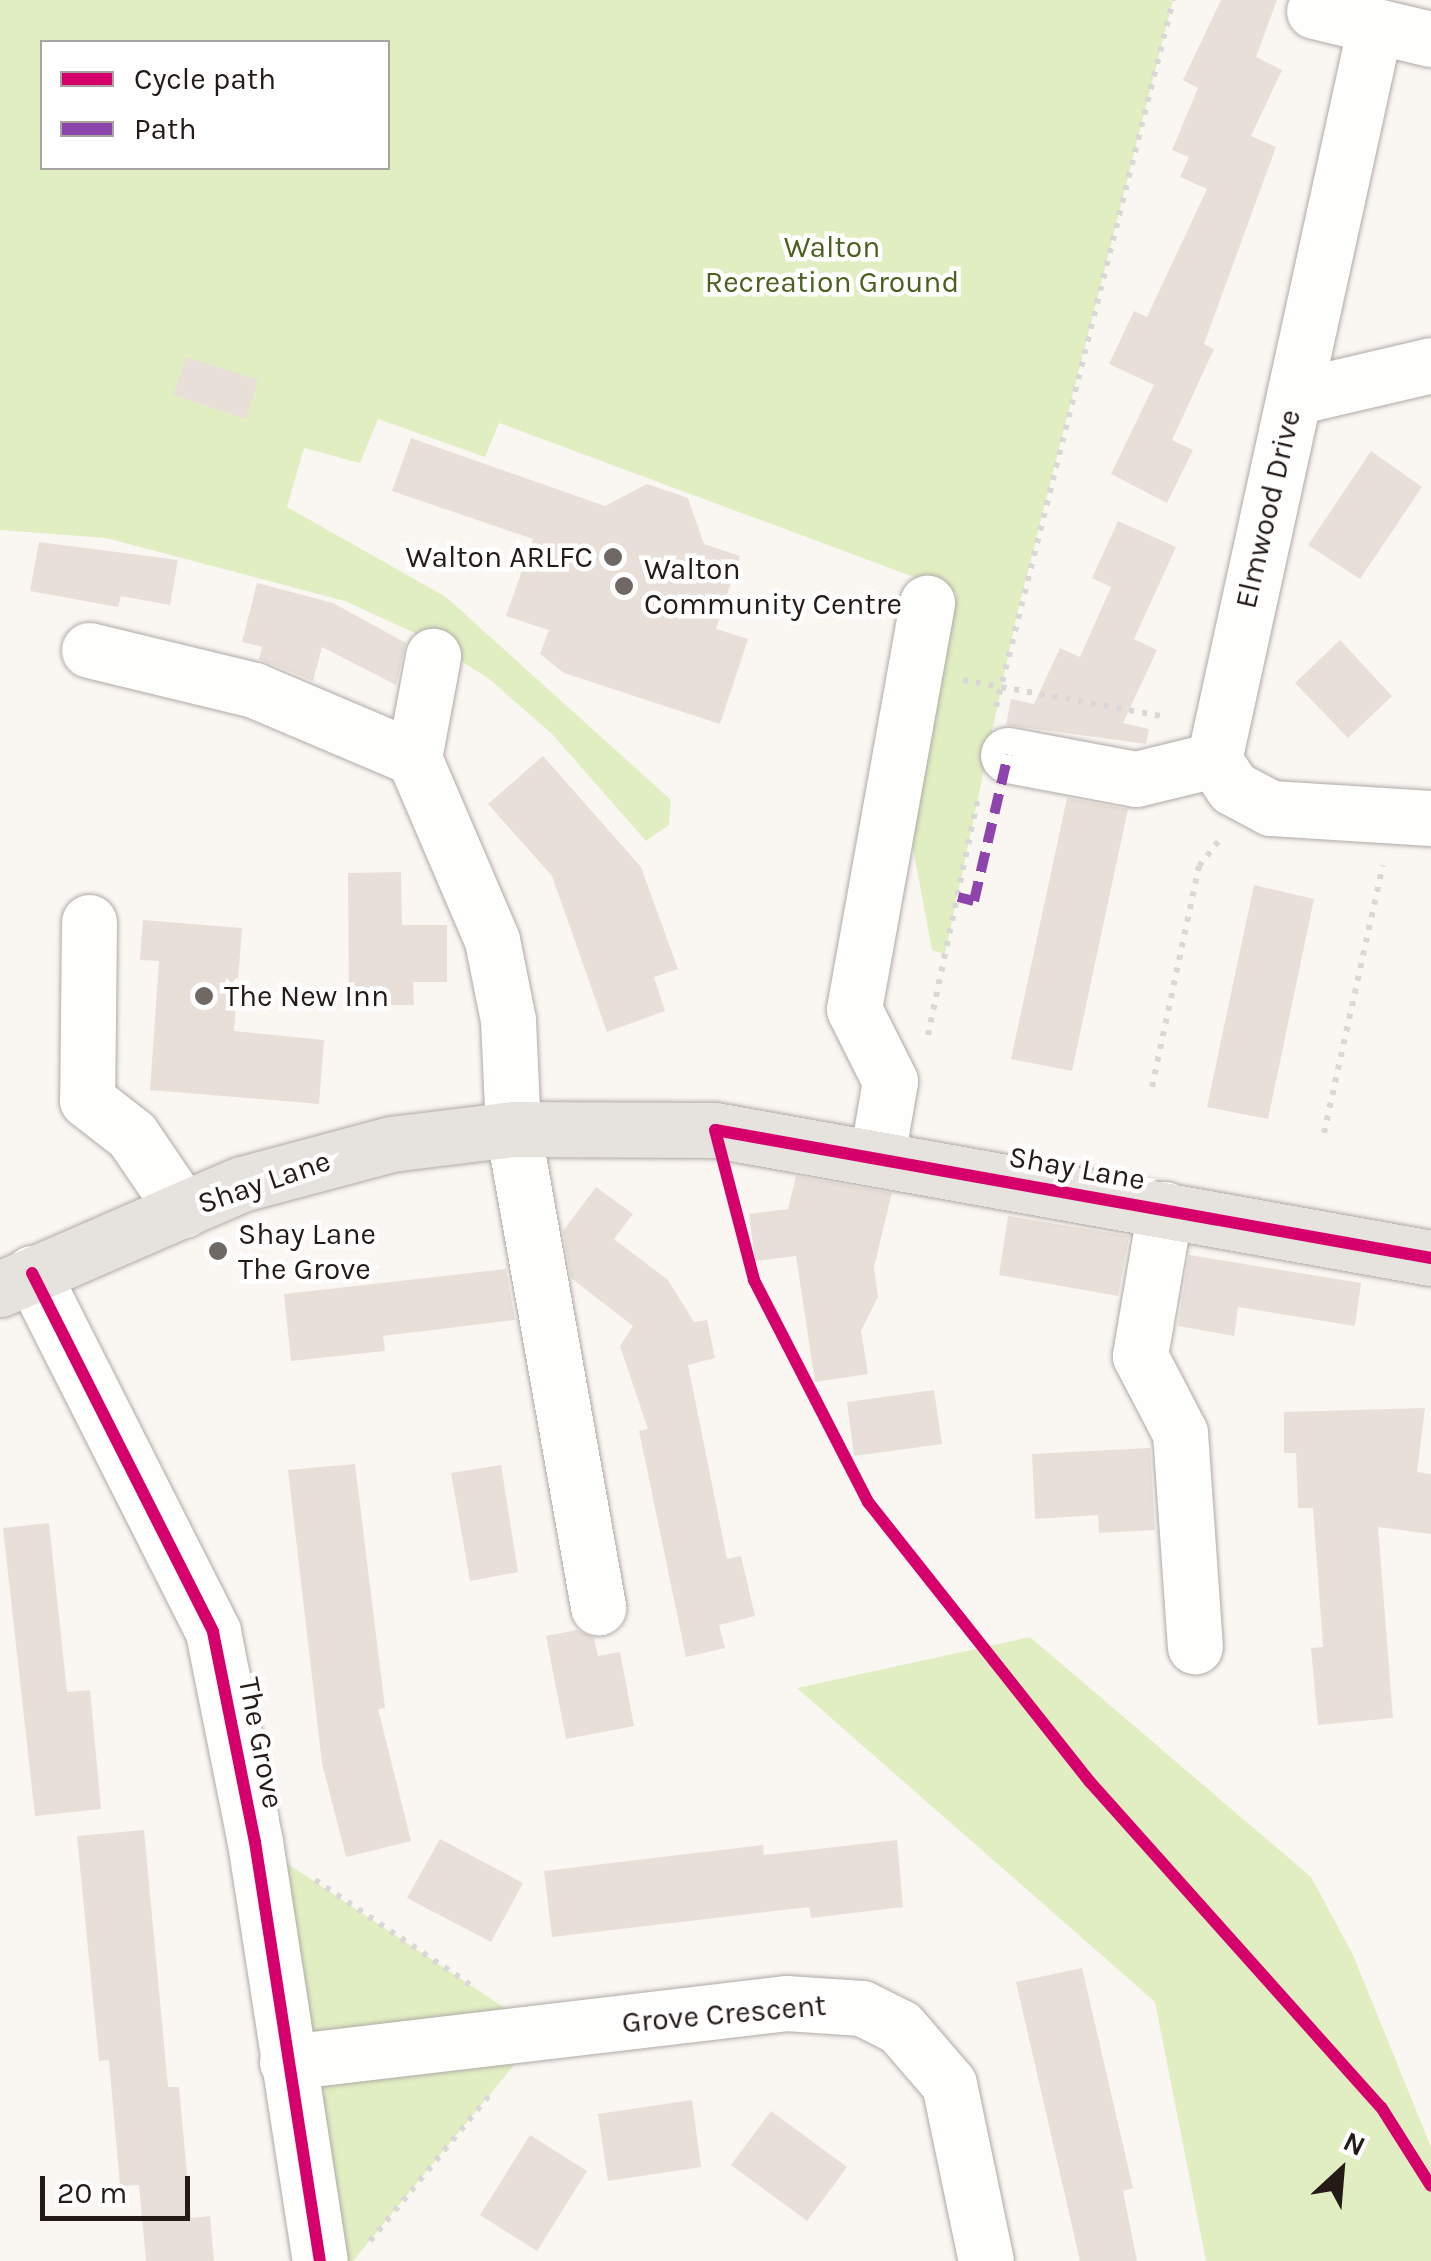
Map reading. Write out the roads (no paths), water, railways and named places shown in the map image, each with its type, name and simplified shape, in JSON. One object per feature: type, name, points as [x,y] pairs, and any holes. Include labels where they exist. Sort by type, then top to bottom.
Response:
[{"type":"main road","name":"Shay Lane","points":[[16,1281],[183,1210],[344,1154],[513,1129],[715,1130],[1431,1258]]},
{"type":"street","points":[[1314,11],[1431,39]]},
{"type":"street","name":"Elmwood Drive","points":[[1216,743],[1376,26]]},
{"type":"street","points":[[1295,398],[1431,364]]},
{"type":"street","points":[[877,1157],[890,1081],[854,1008],[927,603]]},
{"type":"street","points":[[90,650],[254,690],[414,758]]},
{"type":"street","points":[[433,656],[414,758],[492,940],[508,1020],[513,1129],[598,1608]]},
{"type":"street","points":[[994,754],[1136,778],[1216,743],[1250,800],[1320,817],[1412,818]]},
{"type":"street","points":[[89,922],[87,1100],[132,1135],[183,1210]]},
{"type":"street","points":[[1165,1209],[1140,1356],[1180,1433],[1195,1646]]},
{"type":"street","name":"The Grove","points":[[16,1281],[213,1632],[320,2261]]},
{"type":"street","name":"Grove Crescent","points":[[287,2062],[786,2002],[862,2008],[900,2027],[950,2084],[986,2261]]},
{"type":"place","name":"Walton ARLFC","points":[[613,557]]},
{"type":"place","name":"Walton Community Centre","points":[[624,586]]},
{"type":"place","name":"The New Inn","points":[[204,996]]},
{"type":"place","name":"Shay Lane The Grove","points":[[218,1251]]},
{"type":"park label","name":"Walton Recreation Ground","points":[[832,264]]}]
